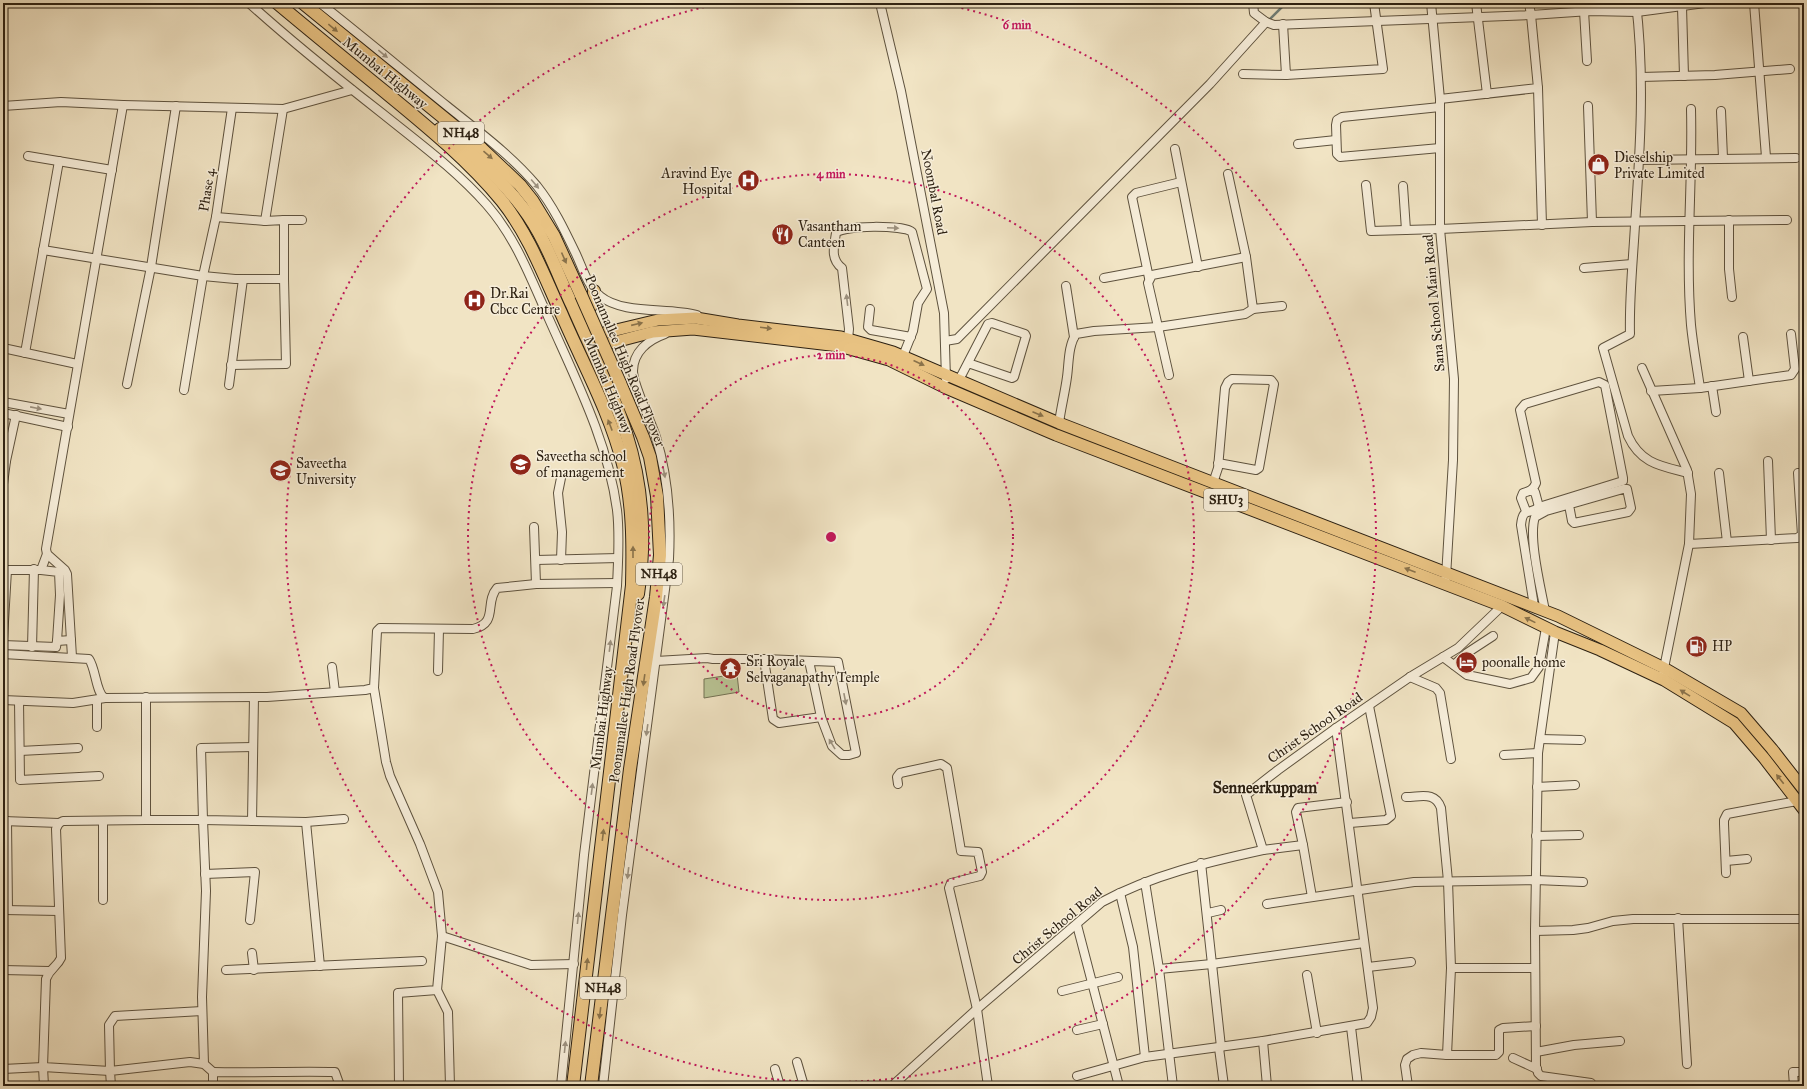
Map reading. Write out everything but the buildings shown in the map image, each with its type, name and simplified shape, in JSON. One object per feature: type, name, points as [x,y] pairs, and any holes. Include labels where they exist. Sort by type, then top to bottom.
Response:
[{"type":"highway","name":"Mumbai Highway","points":[[277,3],[419,120],[468,165],[507,208],[534,253],[605,412],[623,465],[633,535],[632,585],[573,1086]]},
{"type":"highway","name":"Poonamallee High Road Flyover","points":[[303,3],[482,149],[520,185],[532,200],[554,236],[643,437],[650,457],[657,496],[660,548],[659,579],[630,769],[621,891]]},
{"type":"highway","points":[[384,91],[418,113],[465,149],[513,196],[535,228],[589,343],[626,432],[636,472],[640,499],[643,543],[641,576],[622,678]]},
{"type":"highway","points":[[571,305],[584,310],[589,308],[593,304],[594,291]]},
{"type":"highway","name":"NH48","points":[[591,1086],[621,891]]},
{"type":"main road","name":"SHU3","points":[[589,343],[658,320],[688,318],[841,337],[903,356],[1058,423],[1213,483],[1446,578],[1550,630],[1600,650],[1664,680],[1734,723],[1764,758],[1804,810]]},
{"type":"main road","name":"SHU3","points":[[589,343],[653,332],[685,329],[707,330],[838,346],[889,360],[946,388],[1056,435],[1446,578],[1534,606],[1545,611],[1664,668],[1741,713],[1804,790]]},
{"type":"street","points":[[249,3],[352,90],[460,178],[488,206],[512,239],[584,398],[609,469],[617,510],[617,583],[590,798],[561,1086]]},
{"type":"street","points":[[320,3],[490,141],[527,175],[538,188],[560,221],[594,291],[600,297],[616,304],[675,311],[713,320]]},
{"type":"street","name":"Noombal Road","points":[[880,3],[901,91],[944,314],[946,388]]},
{"type":"street","points":[[1253,3],[1254,13],[1266,22],[1283,24],[1478,18],[1531,15],[1588,8],[1682,7],[1705,3]]},
{"type":"street","points":[[1243,74],[1286,75],[1383,69],[1374,3]]},
{"type":"street","name":"Sana School Main Road","points":[[1431,3],[1440,99],[1440,229],[1454,379],[1453,460],[1446,578]]},
{"type":"street","points":[[1476,3],[1487,94]]},
{"type":"street","points":[[1529,3],[1538,88],[1542,225]]},
{"type":"street","points":[[1754,3],[1766,157]]},
{"type":"street","points":[[1636,7],[1641,77],[1635,222],[1629,314],[1630,334],[1603,348],[1628,436],[1633,447],[1640,455],[1656,464],[1688,473]]},
{"type":"street","points":[[1682,7],[1684,76]]},
{"type":"street","points":[[1587,60],[1588,8]]},
{"type":"street","points":[[945,341],[957,339],[1210,84],[1266,22]]},
{"type":"street","points":[[1283,24],[1286,75]]},
{"type":"street","points":[[1641,77],[1759,72],[1790,69]]},
{"type":"street","points":[[1440,99],[1538,88]]},
{"type":"street","points":[[3,106],[61,102],[283,109],[352,90]]},
{"type":"street","points":[[32,647],[38,570],[47,554],[46,549],[68,427],[77,364],[97,260],[123,105]]},
{"type":"street","points":[[127,384],[151,267],[176,106]]},
{"type":"street","points":[[1588,106],[1592,222]]},
{"type":"street","name":"Phase 4","points":[[184,390],[203,276],[216,217],[232,108]]},
{"type":"street","points":[[1440,108],[1342,117],[1337,120],[1336,125],[1337,154],[1344,157],[1440,148]]},
{"type":"street","points":[[265,221],[283,109]]},
{"type":"street","points":[[1691,109],[1692,158],[1689,220],[1691,325],[1700,388]]},
{"type":"street","points":[[1721,110],[1723,158]]},
{"type":"street","points":[[1298,144],[1336,140]]},
{"type":"street","points":[[1175,149],[1198,267]]},
{"type":"street","points":[[28,156],[112,170]]},
{"type":"street","points":[[1638,160],[1766,157],[1796,158]]},
{"type":"street","points":[[25,353],[59,161]]},
{"type":"street","points":[[1228,174],[1246,257],[1253,309]]},
{"type":"street","points":[[1169,375],[1148,283],[1148,274],[1132,196],[1136,192],[1181,182]]},
{"type":"street","points":[[1366,185],[1371,231],[1592,222],[1786,220]]},
{"type":"street","points":[[1403,186],[1406,230]]},
{"type":"street","points":[[216,217],[265,221],[302,220]]},
{"type":"street","points":[[231,365],[286,364],[284,220]]},
{"type":"street","points":[[1729,220],[1729,269],[1732,297]]},
{"type":"street","points":[[848,339],[849,329],[842,268],[836,262],[833,254],[836,233],[842,229],[903,228],[912,232],[927,289],[918,303],[915,325],[903,356]]},
{"type":"street","points":[[43,250],[97,260],[203,276],[284,280]]},
{"type":"street","points":[[1104,278],[1148,274],[1152,275],[1246,257]]},
{"type":"street","points":[[1584,268],[1632,264]]},
{"type":"street","points":[[229,385],[243,279]]},
{"type":"street","points":[[1058,423],[1067,378],[1070,351],[1074,337],[1066,286]]},
{"type":"street","points":[[1074,337],[1076,334],[1094,330],[1158,327],[1245,314],[1253,309],[1282,306]]},
{"type":"street","points":[[870,309],[868,327],[871,330],[911,337]]},
{"type":"street","points":[[959,380],[988,324],[992,323],[1025,334],[1026,336],[1014,377],[1012,378],[968,363]]},
{"type":"street","points":[[603,1086],[621,891],[656,662],[669,559],[668,501],[665,479],[656,439],[636,384],[633,370],[636,357],[645,344],[659,336],[685,329]]},
{"type":"street","points":[[1652,391],[1700,388],[1791,375],[1794,373],[1795,369],[1790,334]]},
{"type":"street","points":[[1743,337],[1749,381]]},
{"type":"street","points":[[3,348],[77,364]]},
{"type":"street","points":[[1642,368],[1688,473],[1691,494],[1689,544],[1664,668],[1664,680]]},
{"type":"street","points":[[1213,483],[1218,463],[1225,388],[1228,382],[1232,379],[1271,380],[1274,384],[1259,468],[1256,470],[1218,463]]},
{"type":"street","points":[[1526,511],[1521,498],[1523,493],[1531,491],[1536,483],[1520,410],[1522,406],[1599,382],[1603,383],[1605,385],[1623,478],[1622,481],[1539,506],[1534,510],[1526,511],[1522,516],[1521,525],[1534,606]]},
{"type":"street","points":[[1712,386],[1716,412]]},
{"type":"street","points":[[3,402],[69,414]]},
{"type":"street","points":[[3,413],[68,427]]},
{"type":"street","points":[[3,484],[5,461],[16,416]]},
{"type":"street","points":[[1768,461],[1771,540]]},
{"type":"street","points":[[1719,473],[1727,542]]},
{"type":"street","points":[[1689,544],[1797,538],[1802,534],[1798,474],[1804,474]]},
{"type":"street","points":[[561,478],[558,493],[562,532],[561,560]]},
{"type":"street","points":[[1545,611],[1532,524],[1535,517],[1569,505],[1627,489],[1631,508],[1628,512],[1574,523],[1572,521],[1569,505]]},
{"type":"street","points":[[1531,491],[1535,492],[1539,506]]},
{"type":"street","points":[[534,527],[536,584]]},
{"type":"street","points":[[47,554],[66,570],[67,574],[72,657]]},
{"type":"street","points":[[536,560],[618,558]]},
{"type":"street","points":[[3,639],[5,570],[38,570],[59,572],[60,595],[56,647],[3,645]]},
{"type":"street","points":[[450,1086],[448,1012],[437,990],[442,936],[438,892],[420,844],[392,783],[386,762],[374,688],[377,631],[380,628],[473,629],[481,627],[488,621],[493,592],[497,588],[536,584],[617,583]]},
{"type":"street","name":"Christ School Road","points":[[892,1086],[1102,902],[1120,892],[1145,882],[1201,863],[1263,850],[1246,795],[1336,728],[1410,677],[1458,648],[1502,606]]},
{"type":"street","points":[[438,671],[439,629]]},
{"type":"street","points":[[1444,657],[1467,675],[1510,684],[1531,678],[1540,667],[1550,630]]},
{"type":"street","points":[[1550,630],[1538,753],[1535,931],[1537,1069],[1541,1076],[1591,1083]]},
{"type":"street","points":[[1454,665],[1467,653],[1493,636]]},
{"type":"street","points":[[57,641],[71,640]]},
{"type":"street","points":[[3,654],[89,659],[94,665],[101,699],[97,727]]},
{"type":"street","points":[[656,662],[708,663],[713,659],[764,659],[838,662],[856,753],[842,755],[832,746],[821,717],[809,661]]},
{"type":"street","points":[[764,659],[773,719],[779,723],[821,717]]},
{"type":"street","points":[[332,667],[335,692]]},
{"type":"street","points":[[1410,677],[1436,688],[1440,693],[1451,759]]},
{"type":"street","points":[[3,700],[73,703],[101,699],[146,697],[254,697],[374,688]]},
{"type":"street","points":[[146,697],[146,820]]},
{"type":"street","points":[[252,821],[254,697]]},
{"type":"street","points":[[19,701],[20,780],[99,776]]},
{"type":"street","points":[[1350,823],[1386,820],[1391,816],[1368,706]]},
{"type":"street","points":[[1077,1076],[1145,1057],[1351,1027],[1367,1023],[1372,1017],[1373,1008],[1368,967],[1350,823],[1336,728]]},
{"type":"street","points":[[1540,739],[1580,740]]},
{"type":"street","points":[[204,1064],[202,1011],[205,874],[202,748],[253,747]]},
{"type":"street","points":[[20,751],[78,748]]},
{"type":"street","points":[[1504,755],[1538,753]]},
{"type":"street","points":[[898,784],[897,777],[900,773],[941,764],[947,768],[960,851],[978,852],[982,872],[980,876],[951,883],[949,888],[977,1010],[988,1086]]},
{"type":"street","points":[[1537,787],[1575,785]]},
{"type":"street","points":[[1406,797],[1433,797],[1438,800],[1441,808],[1448,881],[1451,968],[1447,1056]]},
{"type":"street","points":[[1726,873],[1724,820],[1727,814],[1797,801]]},
{"type":"street","points":[[1312,897],[1296,812],[1298,808],[1347,802]]},
{"type":"street","points":[[59,911],[5,910],[5,821],[59,823],[63,821],[146,820],[306,822],[344,818]]},
{"type":"street","points":[[103,821],[103,900]]},
{"type":"street","points":[[306,822],[320,966]]},
{"type":"street","points":[[44,1086],[43,1067],[46,979],[49,970],[60,962],[61,958],[56,836],[56,829],[59,823]]},
{"type":"street","points":[[1536,836],[1579,835]]},
{"type":"street","points":[[1263,850],[1303,845]]},
{"type":"street","points":[[1726,861],[1747,859]]},
{"type":"street","points":[[1201,863],[1208,913],[1224,1086]]},
{"type":"street","points":[[205,874],[256,872],[250,920]]},
{"type":"street","points":[[1267,904],[1414,882],[1536,880],[1583,882]]},
{"type":"street","points":[[1145,882],[1159,969],[1173,1086]]},
{"type":"street","points":[[1120,892],[1133,948],[1145,1057]]},
{"type":"street","points":[[1208,913],[1221,910]]},
{"type":"street","points":[[1678,918],[1687,1064]]},
{"type":"street","points":[[1535,931],[1580,929],[1613,921],[1633,919],[1804,918]]},
{"type":"street","points":[[1076,925],[1093,983],[1119,1086]]},
{"type":"street","points":[[442,936],[531,965],[574,964]]},
{"type":"street","points":[[1159,969],[1212,964],[1364,943]]},
{"type":"street","points":[[252,953],[254,970]]},
{"type":"street","points":[[226,970],[254,970],[422,961]]},
{"type":"street","points":[[1368,967],[1411,962]]},
{"type":"street","points":[[1451,968],[1535,968]]},
{"type":"street","points":[[3,970],[49,970]]},
{"type":"street","points":[[1307,974],[1317,1032]]},
{"type":"street","points":[[1062,991],[1118,977]]},
{"type":"street","points":[[399,1086],[398,993],[437,990]]},
{"type":"street","points":[[111,1086],[109,1025],[115,1016],[202,1011]]},
{"type":"street","points":[[1077,1030],[1103,1024]]},
{"type":"street","points":[[1408,1086],[1405,1065],[1407,1059],[1413,1055],[1421,1053],[1447,1056],[1496,1055],[1498,1052],[1499,1030],[1503,1028],[1536,1026]]},
{"type":"street","points":[[1351,1027],[1358,1086]]},
{"type":"street","points":[[1263,1041],[1267,1086]]},
{"type":"street","points":[[1536,1052],[1574,1045],[1620,1041]]},
{"type":"street","points":[[1513,1058],[1537,1069]]},
{"type":"street","points":[[3,1069],[43,1067],[110,1071],[190,1062],[204,1064],[213,1072],[335,1072],[340,1086]]},
{"type":"street","points":[[797,1062],[804,1086]]},
{"type":"street","points":[[775,1069],[780,1086]]},
{"type":"street","points":[[213,1072],[213,1086]]},
{"type":"street","points":[[1794,1086],[1793,1072],[1804,1072]]},
{"type":"green space","points":[[737,674],[739,692],[704,698],[704,679]]},
{"type":"waterway","points":[[1268,21],[1286,3]]},
{"type":"place","name":"Dieselship Private Limited","points":[[1598,165]]},
{"type":"place","name":"Aravind Eye Hospital","points":[[748,181]]},
{"type":"place","name":"Vasantham Canteen","points":[[783,234]]},
{"type":"place","name":"Dr.Rai Cbcc Centre","points":[[474,301]]},
{"type":"place","name":"Saveetha school of management","points":[[521,464]]},
{"type":"place","name":"Saveetha University","points":[[280,471]]},
{"type":"place","name":"HP","points":[[1696,646]]},
{"type":"place","name":"poonalle home","points":[[1466,662]]},
{"type":"place","name":"Sri Royale Selvaganapathy Temple","points":[[731,669]]},
{"type":"district","name":"Senneerkuppam","points":[[1265,787]]}]
